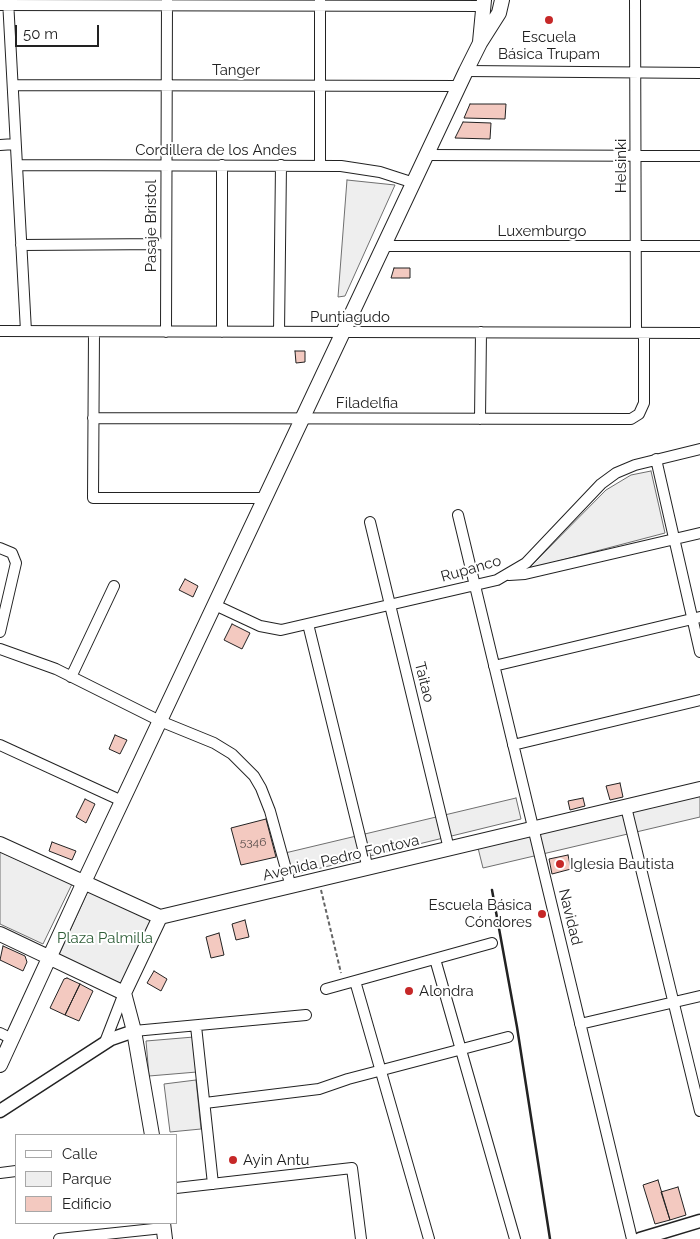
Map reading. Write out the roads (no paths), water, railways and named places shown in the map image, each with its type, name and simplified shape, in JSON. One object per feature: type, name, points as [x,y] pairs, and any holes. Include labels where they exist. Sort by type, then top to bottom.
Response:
[{"type":"main road","points":[[0,1065],[6,1036],[50,958],[122,800],[302,418],[466,71],[480,43],[492,26],[502,0]]},
{"type":"main road","points":[[480,43],[484,3]]},
{"type":"main road","name":"Avenida Pedro Fontova","points":[[160,917],[319,881],[700,789]]},
{"type":"main road","points":[[0,844],[160,917],[124,993],[134,1031],[152,1134]]},
{"type":"main road","points":[[0,934],[124,993]]},
{"type":"street","name":"Helsinki","points":[[636,0],[636,246],[644,403],[639,414]]},
{"type":"street","points":[[26,331],[13,85],[6,3],[484,3]]},
{"type":"street","name":"Pasaje Bristol","points":[[166,3],[166,332]]},
{"type":"street","points":[[320,3],[320,165]]},
{"type":"street","points":[[466,71],[700,73]]},
{"type":"street","name":"Tanger","points":[[13,85],[460,86]]},
{"type":"street","points":[[0,145],[15,144]]},
{"type":"street","points":[[427,155],[700,156]]},
{"type":"street","name":"Cordillera de los Andes","points":[[16,165],[320,165],[361,168],[414,183]]},
{"type":"street","points":[[222,165],[222,332]]},
{"type":"street","points":[[279,332],[281,165]]},
{"type":"street","points":[[21,245],[166,244]]},
{"type":"street","name":"Luxemburgo","points":[[384,246],[700,246]]},
{"type":"street","name":"Puntiagudo","points":[[0,331],[700,333]]},
{"type":"street","points":[[94,332],[93,498],[265,498]]},
{"type":"street","points":[[480,419],[481,332]]},
{"type":"street","name":"Filadelfia","points":[[94,418],[626,419],[639,414]]},
{"type":"street","name":"Rupanco","points":[[215,604],[266,628],[281,630],[475,586],[508,575],[534,555],[600,484],[625,469],[656,459],[700,449]]},
{"type":"street","points":[[656,459],[674,539],[696,618],[700,652]]},
{"type":"street","name":"Navidad","points":[[458,515],[632,1239]]},
{"type":"street","name":"Taitao","points":[[370,522],[449,849]]},
{"type":"street","points":[[508,575],[525,574],[700,533]]},
{"type":"street","points":[[0,548],[12,553],[16,563],[0,632]]},
{"type":"street","points":[[71,677],[114,586]]},
{"type":"street","points":[[494,666],[696,618]]},
{"type":"street","points":[[308,624],[368,869]]},
{"type":"street","points":[[0,649],[26,657],[71,677],[160,721],[214,743],[232,754],[254,776],[270,811],[291,887]]},
{"type":"street","points":[[513,745],[700,700]]},
{"type":"street","points":[[0,745],[122,800]]},
{"type":"street","points":[[626,807],[700,1111]]},
{"type":"street","points":[[326,989],[492,943]]},
{"type":"street","points":[[435,959],[515,1239]]},
{"type":"street","points":[[355,981],[429,1239]]},
{"type":"street","points":[[105,1042],[124,993]]},
{"type":"street","points":[[580,1024],[700,996]]},
{"type":"street","points":[[0,1111],[117,1036],[134,1031],[306,1014]]},
{"type":"street","points":[[196,1026],[213,1184]]},
{"type":"street","points":[[204,1103],[319,1089],[508,1037]]},
{"type":"street","points":[[178,1188],[352,1168],[361,1239]]},
{"type":"street","points":[[0,1173],[15,1171]]},
{"type":"street","points":[[640,1239],[700,1221]]},
{"type":"street","points":[[59,1239],[163,1230]]},
{"type":"place","name":"Escuela Básica Trupam","points":[[549,20]]},
{"type":"place","name":"Iglesia Bautista","points":[[560,864]]},
{"type":"place","name":"Escuela Básica Cóndores","points":[[542,914]]},
{"type":"place","name":"Alondra","points":[[409,991]]},
{"type":"place","name":"Ayin Antu","points":[[233,1160]]},
{"type":"park label","name":"Plaza Palmilla","points":[[105,938]]}]
